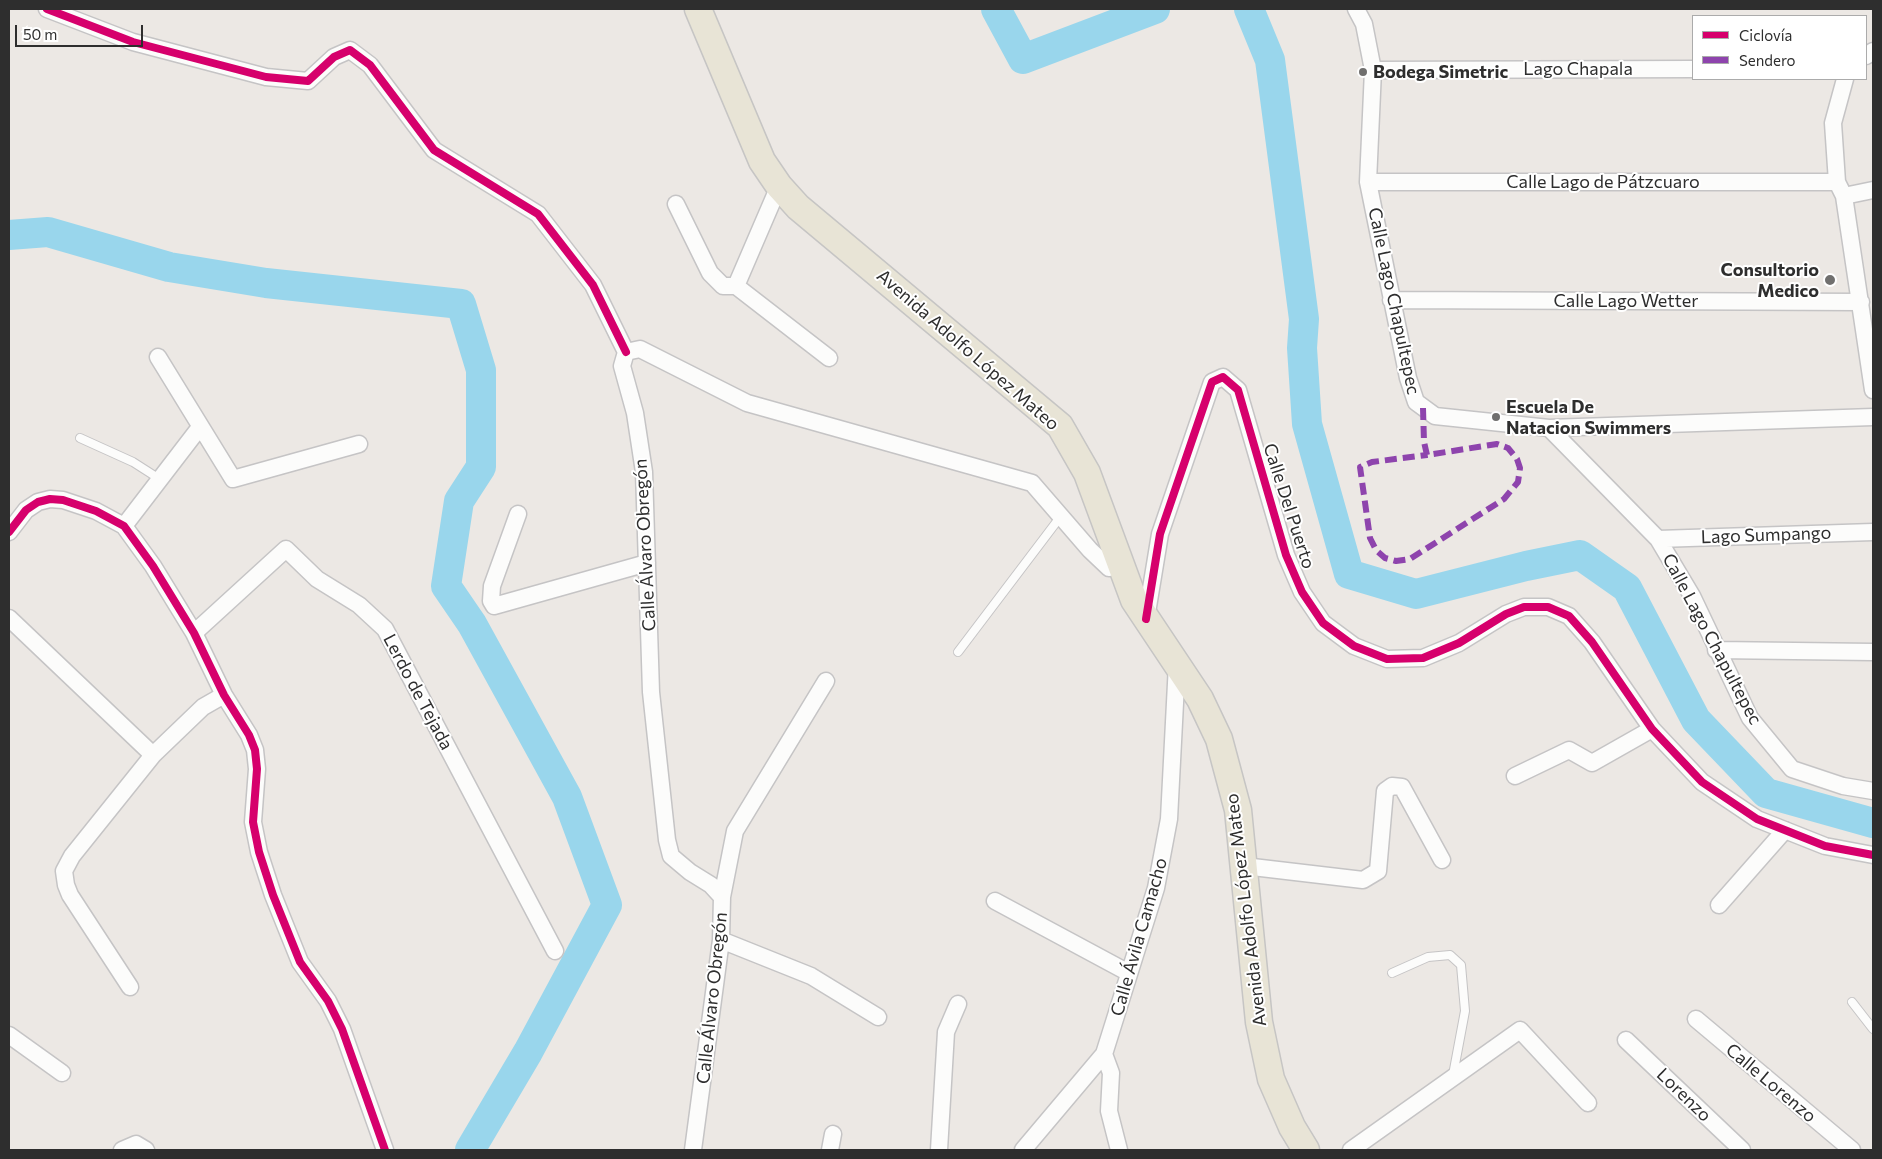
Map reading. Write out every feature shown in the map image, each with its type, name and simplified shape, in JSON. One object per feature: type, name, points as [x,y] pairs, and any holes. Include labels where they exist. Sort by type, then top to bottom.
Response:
[{"type":"main road","name":"Avenida Adolfo López Mateo","points":[[698,9],[762,161],[779,186],[798,207],[1060,426],[1087,473],[1134,600],[1200,698],[1219,739],[1238,810],[1258,1022],[1271,1079],[1292,1127],[1306,1150]]},
{"type":"street","points":[[47,9],[133,42],[266,77],[308,81],[334,57],[350,50],[370,65],[434,150],[538,214],[593,285],[626,352],[640,349],[747,403],[1032,483],[1090,550],[1109,568],[1122,565]]},
{"type":"street","name":"Calle Lago Chapultepec","points":[[1356,9],[1364,24],[1372,70],[1368,182],[1408,378],[1416,402],[1435,416],[1549,428],[1658,539],[1692,596],[1716,650],[1750,718],[1792,769],[1843,786],[1873,792]]},
{"type":"street","name":"Lago Chapala","points":[[1372,70],[1692,69]]},
{"type":"street","points":[[1845,80],[1833,123],[1841,189],[1861,302],[1873,390]]},
{"type":"street","name":"Calle Lago de Pátzcuaro","points":[[1368,182],[1841,189]]},
{"type":"street","points":[[736,286],[779,186]]},
{"type":"street","points":[[1841,189],[1873,190]]},
{"type":"street","points":[[676,204],[710,273],[723,286],[736,286],[829,358]]},
{"type":"street","name":"Calle Lago Wetter","points":[[1391,300],[1861,302]]},
{"type":"street","name":"Calle Álvaro Obregón","points":[[626,352],[622,366],[635,413],[644,472],[650,692],[667,840],[671,856],[690,872],[711,885],[722,897],[722,940],[693,1150]]},
{"type":"street","points":[[158,357],[232,479],[359,444]]},
{"type":"street","name":"Calle Del Puerto","points":[[1146,619],[1160,534],[1212,382],[1223,377],[1238,390],[1286,555],[1302,592],[1323,623],[1354,646],[1387,659],[1423,658],[1459,643],[1506,614],[1524,607],[1548,607],[1569,616],[1592,642],[1652,729],[1702,782],[1757,818],[1785,830],[1826,846],[1873,855]]},
{"type":"street","points":[[1549,428],[1873,417]]},
{"type":"street","points":[[124,526],[158,478],[200,427]]},
{"type":"street","points":[[9,532],[26,510],[38,502],[50,499],[63,500],[96,511],[124,526],[153,566],[194,633],[224,695],[249,735],[255,750],[257,769],[253,822],[259,852],[273,895],[300,962],[328,1001],[342,1029],[385,1150]]},
{"type":"street","points":[[518,514],[492,586],[491,601],[494,606],[647,563]]},
{"type":"street","name":"Lago Sumpango","points":[[1658,539],[1873,532]]},
{"type":"street","name":"Lerdo de Tejada","points":[[194,633],[286,549],[317,579],[359,605],[384,629],[555,951]]},
{"type":"street","points":[[9,618],[153,755]]},
{"type":"street","points":[[1716,650],[1873,652]]},
{"type":"street","name":"Calle Ávila Camacho","points":[[1023,1150],[1104,1054],[1156,888],[1169,819],[1177,662]]},
{"type":"street","points":[[722,897],[735,831],[826,681]]},
{"type":"street","points":[[130,986],[70,895],[64,871],[72,856],[153,755],[203,707],[224,695]]},
{"type":"street","points":[[1515,776],[1569,750],[1592,764],[1652,729]]},
{"type":"street","points":[[1244,866],[1363,880],[1378,871],[1385,791],[1392,786],[1402,788],[1442,860]]},
{"type":"street","points":[[1719,905],[1785,830]]},
{"type":"street","points":[[995,901],[1129,973]]},
{"type":"street","points":[[722,940],[811,976],[878,1017]]},
{"type":"street","points":[[939,1150],[946,1032],[958,1004]]},
{"type":"street","name":"Calle Lorenzo","points":[[1696,1019],[1847,1149]]},
{"type":"street","points":[[1351,1150],[1520,1030],[1588,1103]]},
{"type":"street","points":[[9,1035],[62,1073]]},
{"type":"street","name":"Lorenzo","points":[[1626,1040],[1742,1150]]},
{"type":"street","points":[[1104,1054],[1111,1073],[1109,1111],[1119,1150]]},
{"type":"street","points":[[1111,1073],[1120,1082],[1120,1110],[1127,1150]]},
{"type":"lane","points":[[80,438],[133,462],[158,478]]},
{"type":"lane","points":[[958,652],[1061,516]]},
{"type":"lane","points":[[1392,973],[1428,957],[1450,955],[1461,965],[1465,1011],[1453,1078]]},
{"type":"lane","points":[[1852,1002],[1873,1029]]},
{"type":"waterway","points":[[996,9],[1023,59],[1155,9]]},
{"type":"waterway","points":[[1249,9],[1270,60],[1304,319],[1302,348],[1307,424],[1349,574],[1416,594],[1526,566],[1580,555],[1627,588],[1696,720],[1766,793],[1873,823]]},
{"type":"waterway","points":[[9,235],[48,232],[169,267],[266,283],[461,304],[481,370],[481,467],[459,501],[446,586],[472,624],[567,797],[607,905],[528,1052],[470,1150]]},
{"type":"marked path","points":[[1423,408],[1424,442],[1427,455],[1497,444],[1508,448],[1517,459],[1520,468],[1518,482],[1504,499],[1410,559],[1396,561],[1385,558],[1376,550],[1370,538],[1360,467],[1372,462],[1427,455]]},
{"type":"cycle path","points":[[47,9],[133,42],[266,77],[308,81],[334,57],[350,50],[370,65],[434,150],[538,214],[593,285],[626,352]]},
{"type":"cycle path","points":[[1146,619],[1160,534],[1212,382],[1223,377],[1238,390],[1286,555],[1302,592],[1323,623],[1354,646],[1387,659],[1423,658],[1459,643],[1506,614],[1524,607],[1548,607],[1569,616],[1592,642],[1652,729],[1702,782],[1757,819],[1825,846],[1873,855]]},
{"type":"cycle path","points":[[9,532],[26,510],[38,502],[50,499],[63,500],[96,511],[124,526],[153,566],[194,633],[224,695],[249,735],[255,750],[257,769],[253,822],[259,852],[273,895],[300,962],[328,1001],[342,1029],[385,1150]]},
{"type":"place","name":"Bodega Simetric","points":[[1363,72]]},
{"type":"place","name":"Consultorio Medico","points":[[1830,280]]},
{"type":"place","name":"Escuela De Natacion Swimmers","points":[[1496,417]]}]
